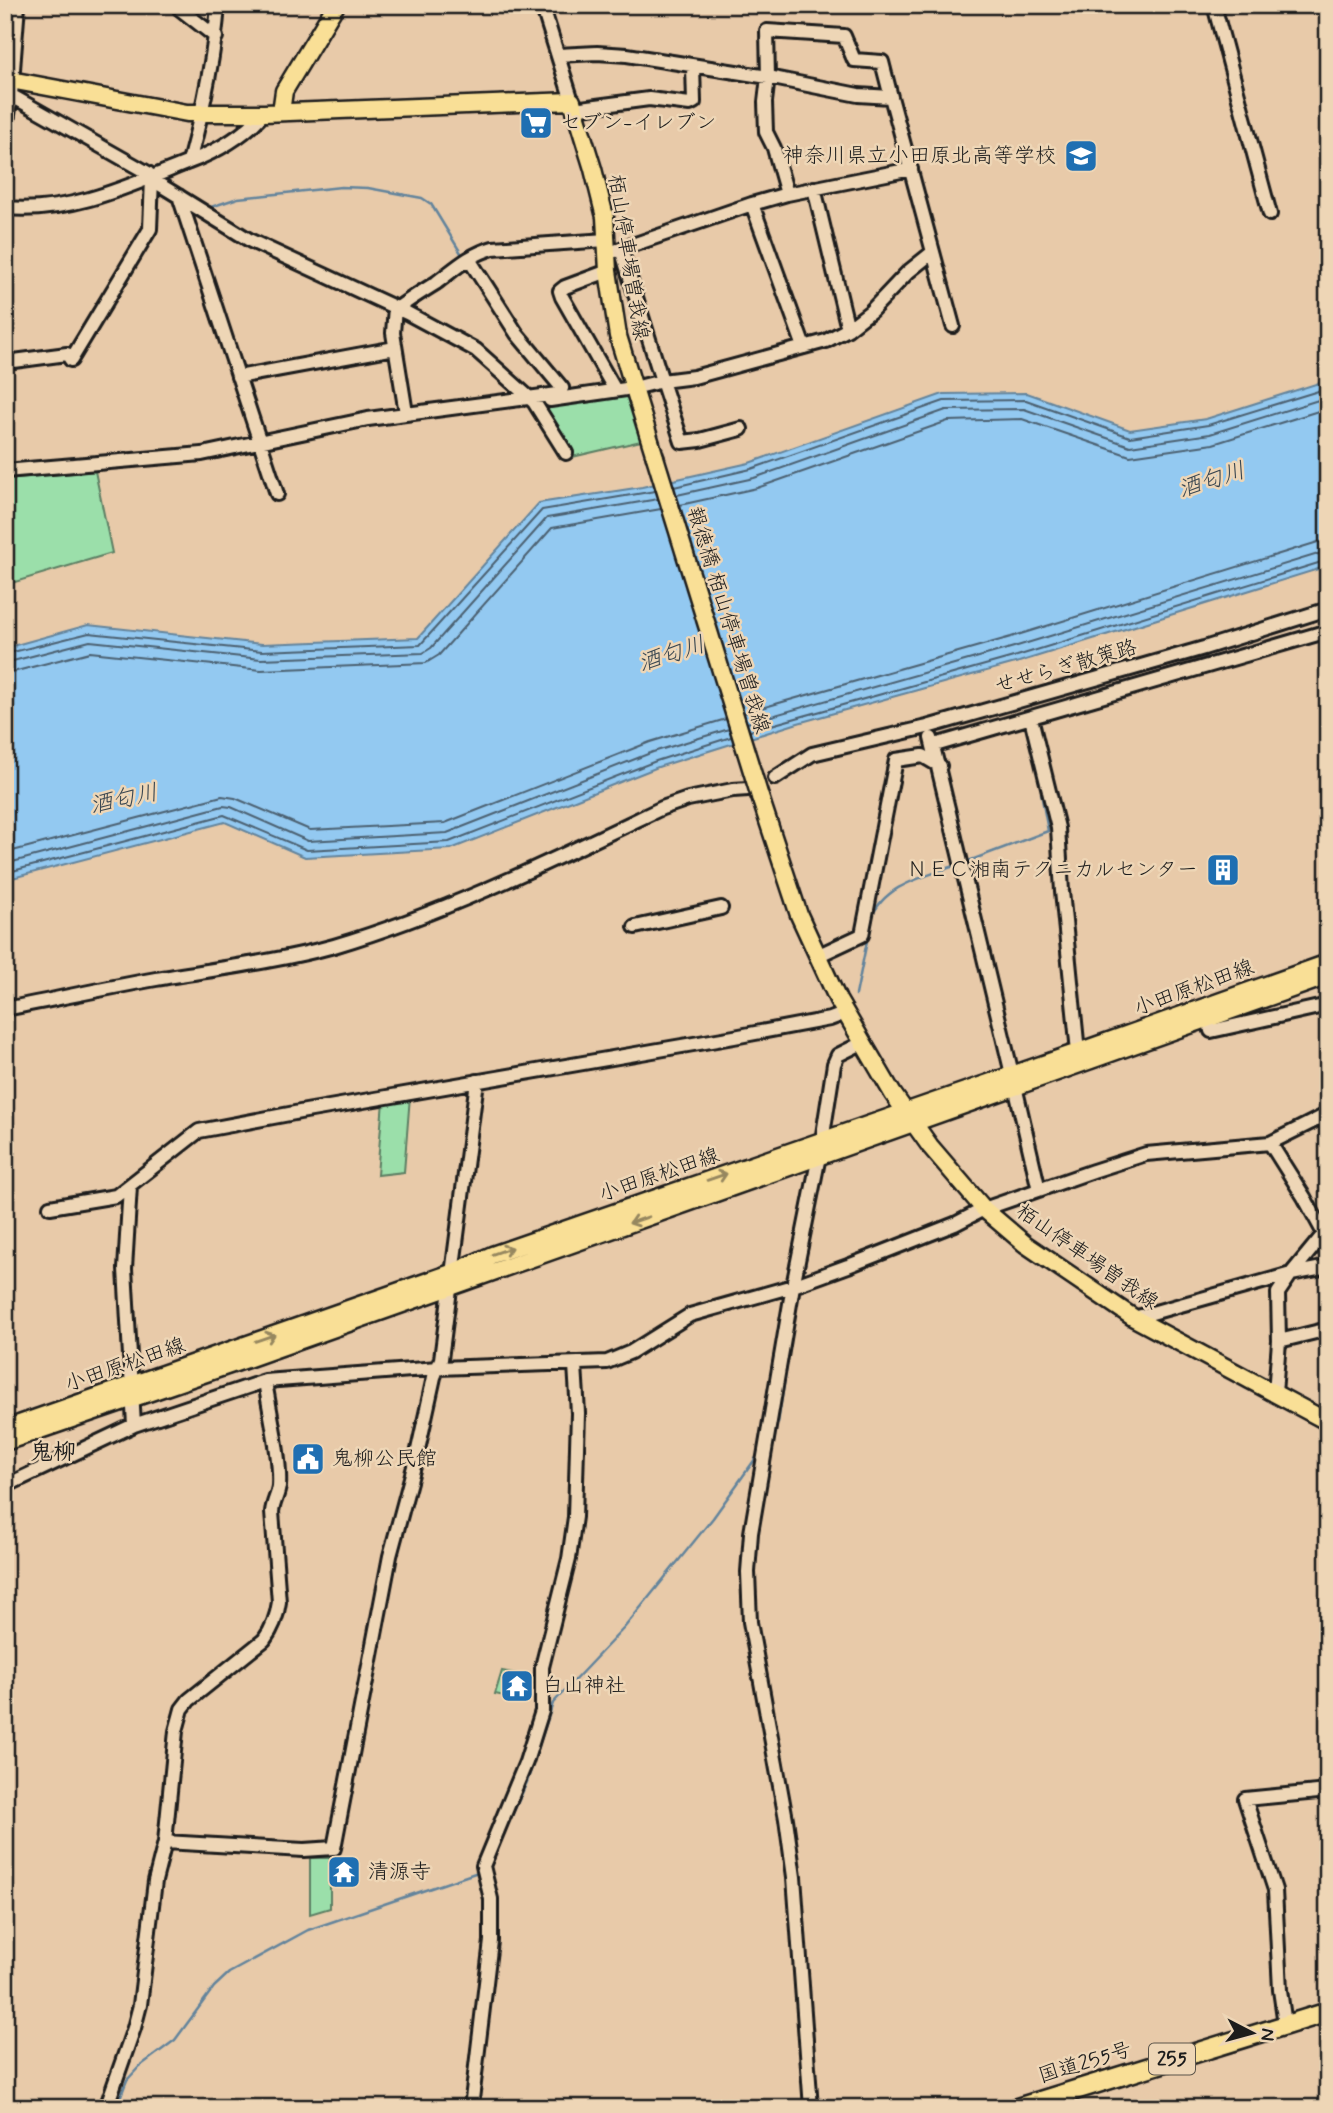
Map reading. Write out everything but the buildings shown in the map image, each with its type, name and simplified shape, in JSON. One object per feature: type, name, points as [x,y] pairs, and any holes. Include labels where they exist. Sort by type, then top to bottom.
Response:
[{"type":"highway","name":"国道255号","points":[[1017,2108],[1328,2012]]},
{"type":"main road","points":[[273,112],[336,5]]},
{"type":"main road","points":[[10,88],[203,113],[573,105]]},
{"type":"main road","name":"栢山停車場曽我線","points":[[573,105],[601,200],[611,247],[608,271],[618,336],[655,457]]},
{"type":"main road","name":"報徳橋 栢山停車場曽我線","points":[[655,457],[754,793]]},
{"type":"main road","name":"栢山停車場曽我線","points":[[754,793],[817,956],[860,1040],[880,1076],[930,1146],[985,1209],[1025,1244],[1134,1318],[1328,1422]]},
{"type":"main road","name":"小田原松田線","points":[[1013,1080],[1078,1052],[1328,963]]},
{"type":"main road","name":"小田原松田線","points":[[5,1442],[132,1392],[1013,1080],[1208,1018],[1328,976]]},
{"type":"main road","name":"小田原松田線","points":[[5,1429],[132,1392]]},
{"type":"street","points":[[5,135],[18,5]]},
{"type":"street","points":[[180,5],[180,9],[216,37]]},
{"type":"street","points":[[188,162],[203,113],[216,37],[218,5]]},
{"type":"street","points":[[541,5],[573,105],[649,99],[690,104],[694,102],[693,66]]},
{"type":"street","points":[[1214,5],[1270,214]]},
{"type":"street","points":[[787,194],[774,148],[766,132],[767,31],[844,36],[853,60],[882,62],[953,326]]},
{"type":"street","points":[[558,55],[627,55],[768,77],[858,95],[891,97]]},
{"type":"street","points":[[10,88],[155,176],[179,196],[251,241],[396,308],[476,350],[531,400],[566,453]]},
{"type":"street","points":[[5,208],[32,210],[68,206],[155,176],[221,148],[273,112]]},
{"type":"street","points":[[406,413],[392,320],[396,308],[439,281],[461,261],[479,252],[494,248],[611,247],[787,194],[911,169]]},
{"type":"street","points":[[5,359],[14,361],[67,354],[71,360],[150,229],[155,176]]},
{"type":"street","points":[[814,188],[848,330]]},
{"type":"street","points":[[179,196],[277,494]]},
{"type":"street","points":[[752,204],[804,348]]},
{"type":"street","points":[[611,247],[682,442],[741,429]]},
{"type":"street","points":[[642,386],[694,377],[825,341],[848,330],[871,311],[908,272],[933,252]]},
{"type":"street","points":[[469,259],[517,334],[562,388],[559,396]]},
{"type":"street","points":[[5,471],[202,454],[406,413],[620,390],[560,291],[608,271]]},
{"type":"street","points":[[238,377],[395,348]]},
{"type":"street","name":"せせらぎ散策路","points":[[775,778],[813,754],[927,727],[1204,648],[1328,609]]},
{"type":"street","points":[[935,745],[993,733],[1031,718],[1328,631]]},
{"type":"street","points":[[1031,718],[1042,788],[1058,828],[1078,1052]]},
{"type":"street","points":[[927,727],[935,745],[1040,1189]]},
{"type":"street","points":[[817,956],[862,934],[896,760],[923,756],[940,766]]},
{"type":"street","points":[[5,1009],[156,979],[232,968],[330,947],[379,932],[487,890],[662,808],[688,799],[733,790],[754,793]]},
{"type":"street","points":[[635,927],[721,908]]},
{"type":"street","points":[[1208,1018],[1211,1031],[1328,1005]]},
{"type":"street","points":[[50,1207],[116,1196],[199,1131],[744,1035],[846,1014]]},
{"type":"street","points":[[811,2108],[794,1877],[750,1622],[748,1572],[751,1533],[834,1064],[838,1055],[860,1040]]},
{"type":"street","points":[[164,1842],[304,1850],[334,1849],[390,1556],[441,1359],[477,1082]]},
{"type":"street","points":[[5,1486],[134,1425],[265,1381],[438,1368],[607,1362],[631,1352],[690,1315],[793,1286],[860,1262],[985,1209],[1040,1189],[1146,1154],[1270,1143],[1328,1114]]},
{"type":"street","points":[[1270,1143],[1326,1234],[1278,1293],[1279,1341],[1275,1393]]},
{"type":"street","points":[[130,1186],[125,1269],[134,1425]]},
{"type":"street","points":[[1134,1318],[1291,1274],[1328,1267]]},
{"type":"street","points":[[1279,1341],[1328,1329]]},
{"type":"street","points":[[471,2108],[491,1941],[491,1899],[483,1866],[526,1762],[542,1711],[542,1667],[569,1559],[575,1517],[578,1413],[575,1365]]},
{"type":"street","points":[[106,2108],[140,2005],[155,1881],[164,1842],[176,1731],[182,1709],[264,1640],[277,1615],[279,1602],[272,1512],[279,1488],[278,1467],[265,1381]]},
{"type":"street","points":[[1285,2024],[1280,1990],[1275,1890],[1245,1799],[1328,1791]]},
{"type":"green space","points":[[627,393],[641,441],[572,457],[539,405]]},
{"type":"green space","points":[[95,471],[112,553],[5,585],[5,479]]},
{"type":"green space","points":[[410,1096],[404,1172],[377,1175],[383,1101]]},
{"type":"green space","points":[[502,1671],[534,1677],[534,1684],[521,1683],[519,1699],[495,1694]]},
{"type":"green space","points":[[310,1858],[330,1858],[330,1908],[310,1914]]},
{"type":"water","name":"酒匂川","points":[[1328,380],[1328,566],[1019,662],[798,723],[658,767],[451,849],[305,857],[225,822],[5,880],[5,648],[88,625],[262,644],[418,638],[539,503],[642,487],[749,463],[943,394],[1027,393],[1130,430],[1206,419]]},
{"type":"waterway","points":[[162,178],[183,192]]},
{"type":"waterway","points":[[208,208],[238,198],[341,187],[368,188],[422,198],[431,204],[464,258]]},
{"type":"waterway","points":[[1038,722],[1080,709]]},
{"type":"waterway","points":[[1032,747],[1039,782]]},
{"type":"waterway","points":[[966,862],[1048,831],[1041,793]]},
{"type":"waterway","points":[[871,919],[885,897],[895,890],[919,878],[957,865]]},
{"type":"waterway","points":[[856,995],[868,936]]},
{"type":"waterway","points":[[833,1112],[842,1063]]},
{"type":"waterway","points":[[804,1270],[819,1186]]},
{"type":"waterway","points":[[775,1428],[778,1423],[797,1301]]},
{"type":"waterway","points":[[498,1847],[527,1782],[553,1703],[624,1628],[713,1518],[758,1455]]},
{"type":"waterway","points":[[116,2108],[127,2080],[140,2066],[175,2040],[214,1987],[229,1973],[308,1930],[481,1871]]},
{"type":"place","name":"セブン-イレブン","points":[[536,123]]},
{"type":"place","name":"神奈川県立小田原北高等学校","points":[[1081,156]]},
{"type":"place","name":"ＮＥＣ湘南テクニカルセンター","points":[[1223,870]]},
{"type":"place","name":"鬼柳公民館","points":[[308,1459]]},
{"type":"place","name":"白山神社","points":[[517,1686]]},
{"type":"place","name":"清源寺","points":[[344,1872]]},
{"type":"district","name":"鬼柳","points":[[53,1453]]}]
